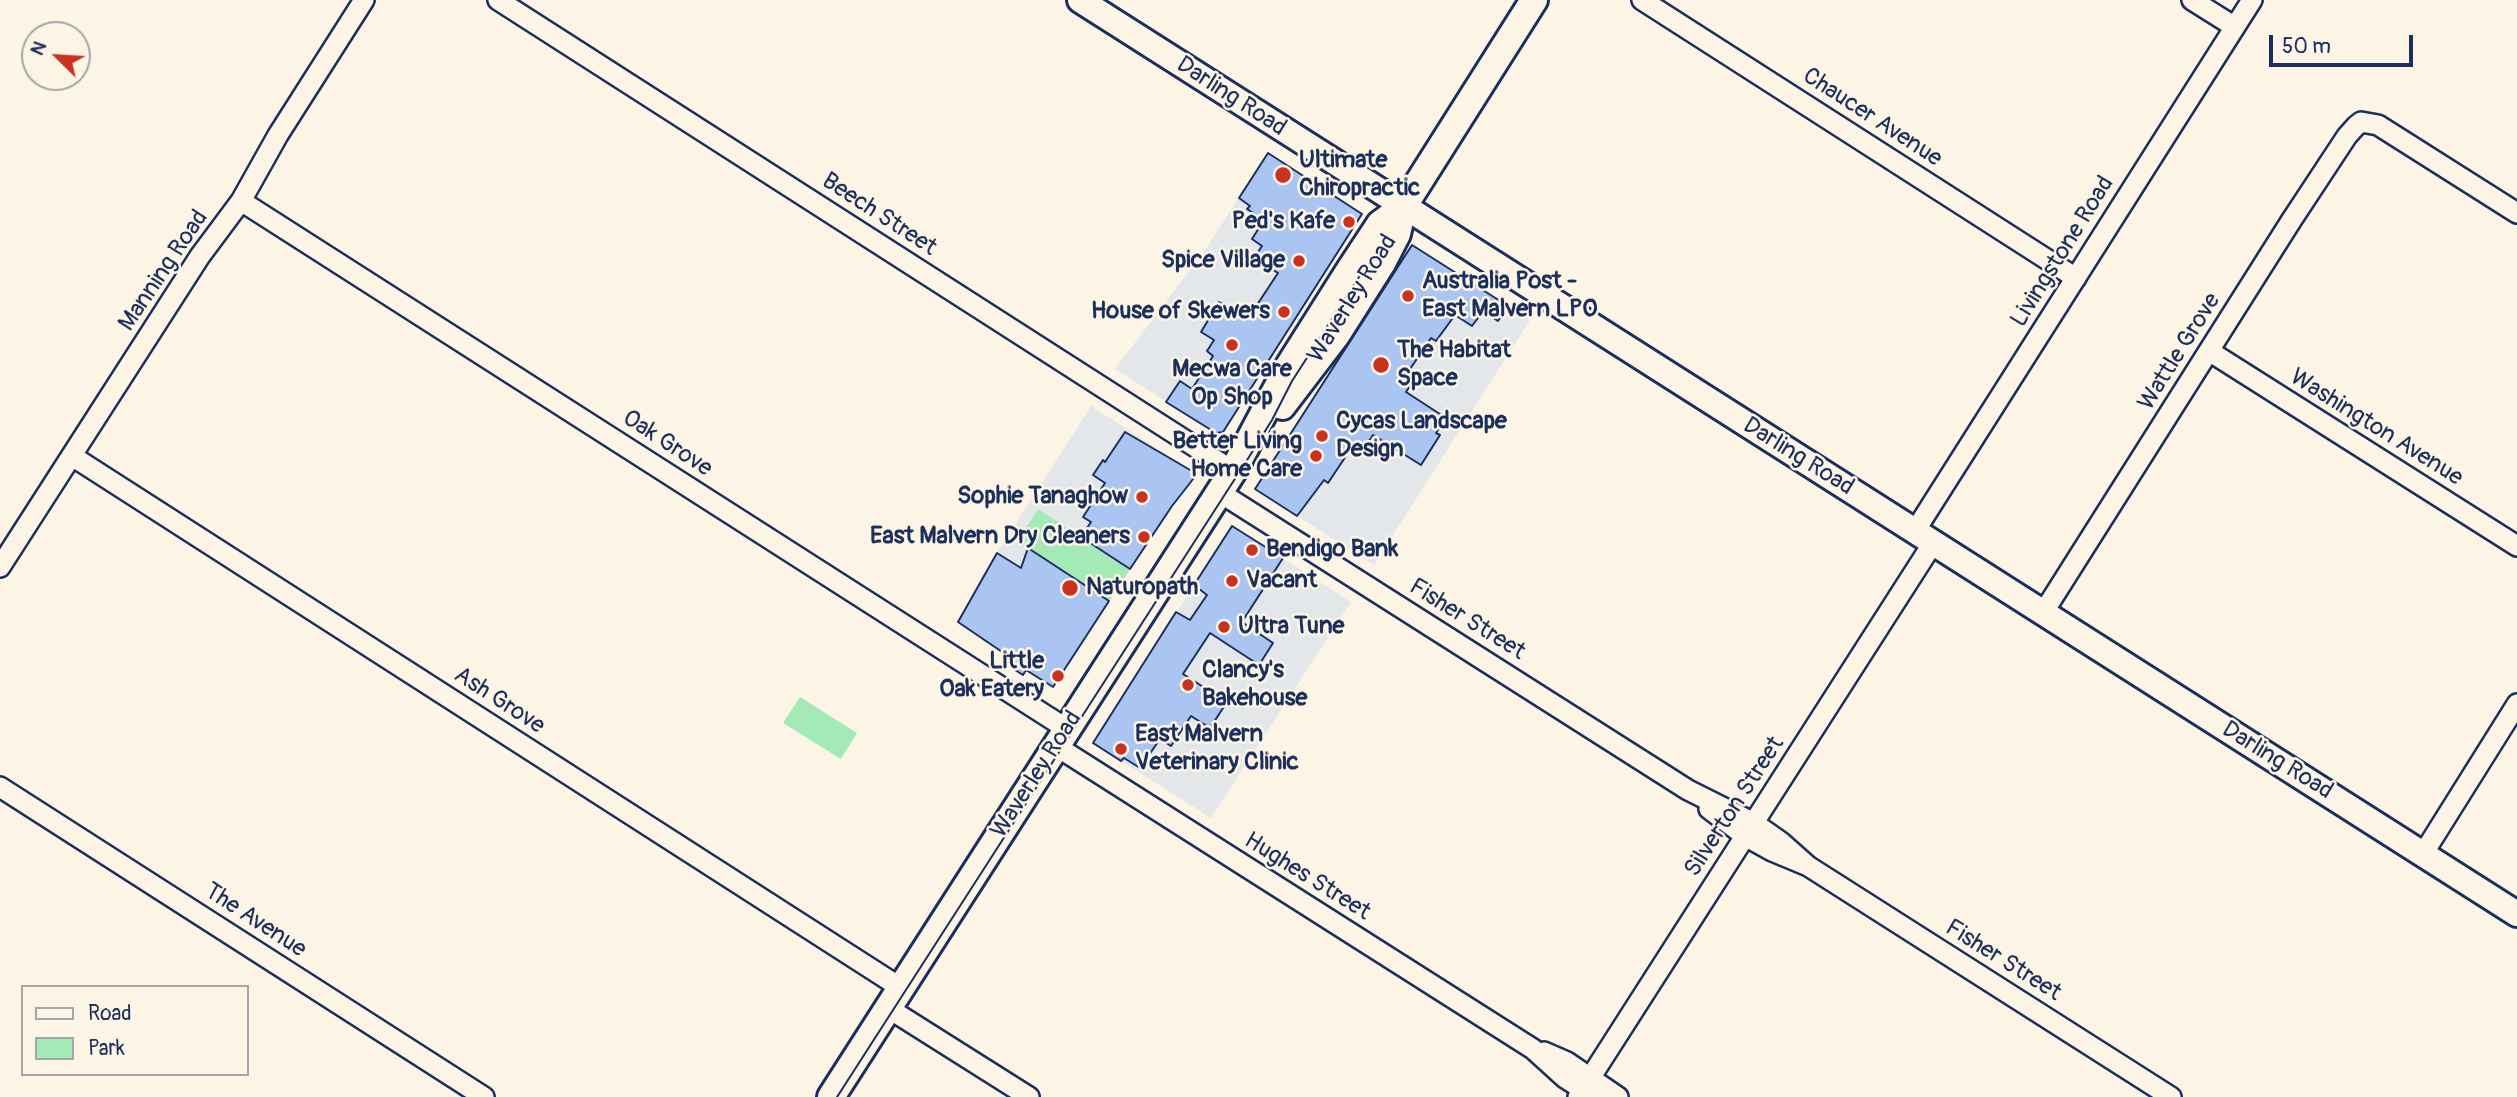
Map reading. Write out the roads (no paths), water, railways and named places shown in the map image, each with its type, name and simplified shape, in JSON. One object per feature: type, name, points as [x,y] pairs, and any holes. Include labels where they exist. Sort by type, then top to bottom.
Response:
[{"type":"main road","name":"Waverley Road","points":[[831,1097],[1232,472],[1287,369],[1356,261],[1380,224],[1403,207],[1534,0]]},
{"type":"street","name":"Manning Road","points":[[0,567],[200,256],[241,201],[278,135],[364,0]]},
{"type":"street","name":"Beech Street","points":[[498,0],[1232,472]]},
{"type":"street","name":"Darling Road","points":[[1080,0],[2517,914]]},
{"type":"street","name":"Chaucer Avenue","points":[[1642,0],[2076,278]]},
{"type":"street","points":[[2192,0],[2235,27]]},
{"type":"street","name":"Livingstone Road","points":[[1924,537],[2076,278],[2252,0]]},
{"type":"street","name":"Wattle Grove","points":[[2043,612],[2347,136],[2361,122],[2386,129],[2517,213]]},
{"type":"street","name":"Oak Grove","points":[[241,201],[1061,738]]},
{"type":"street","name":"Washington Avenue","points":[[2209,351],[2517,546]]},
{"type":"street","name":"Ash Grove","points":[[72,456],[894,998],[1030,1097]]},
{"type":"street","name":"Fisher Street","points":[[1232,472],[1688,790],[1749,829],[1781,842],[1808,866],[2171,1097]]},
{"type":"street","name":"Silverton Street","points":[[1586,1090],[1749,829],[1924,537]]},
{"type":"street","points":[[2423,854],[2517,704]]},
{"type":"street","name":"Hughes Street","points":[[1061,738],[1533,1049],[1552,1055],[1586,1090],[1618,1097]]},
{"type":"street","name":"The Avenue","points":[[0,787],[484,1097]]},
{"type":"tram line","points":[[837,1097],[1249,457],[1292,381],[1370,260]]},
{"type":"place","name":"Ultimate Chiropractic","points":[[1283,175]]},
{"type":"place","name":"Ped's Kafe","points":[[1349,222]]},
{"type":"place","name":"Spice Village","points":[[1299,261]]},
{"type":"place","name":"Australia Post - East Malvern LPO","points":[[1408,296]]},
{"type":"place","name":"House of Skewers","points":[[1284,312]]},
{"type":"place","name":"Mecwa Care Op Shop","points":[[1232,345]]},
{"type":"place","name":"The Habitat Space","points":[[1381,365]]},
{"type":"place","name":"Cycas Landscape Design","points":[[1322,436]]},
{"type":"place","name":"Better Living Home Care","points":[[1316,456]]},
{"type":"place","name":"Sophie Tanaghow","points":[[1142,497]]},
{"type":"place","name":"East Malvern Dry Cleaners","points":[[1144,537]]},
{"type":"place","name":"Bendigo Bank","points":[[1252,550]]},
{"type":"place","name":"Vacant","points":[[1232,581]]},
{"type":"place","name":"Naturopath","points":[[1070,588]]},
{"type":"place","name":"Ultra Tune","points":[[1224,627]]},
{"type":"place","name":"Little Oak Eatery","points":[[1058,676]]},
{"type":"place","name":"Clancy's Bakehouse","points":[[1188,685]]},
{"type":"place","name":"East Malvern Veterinary Clinic","points":[[1121,749]]}]
